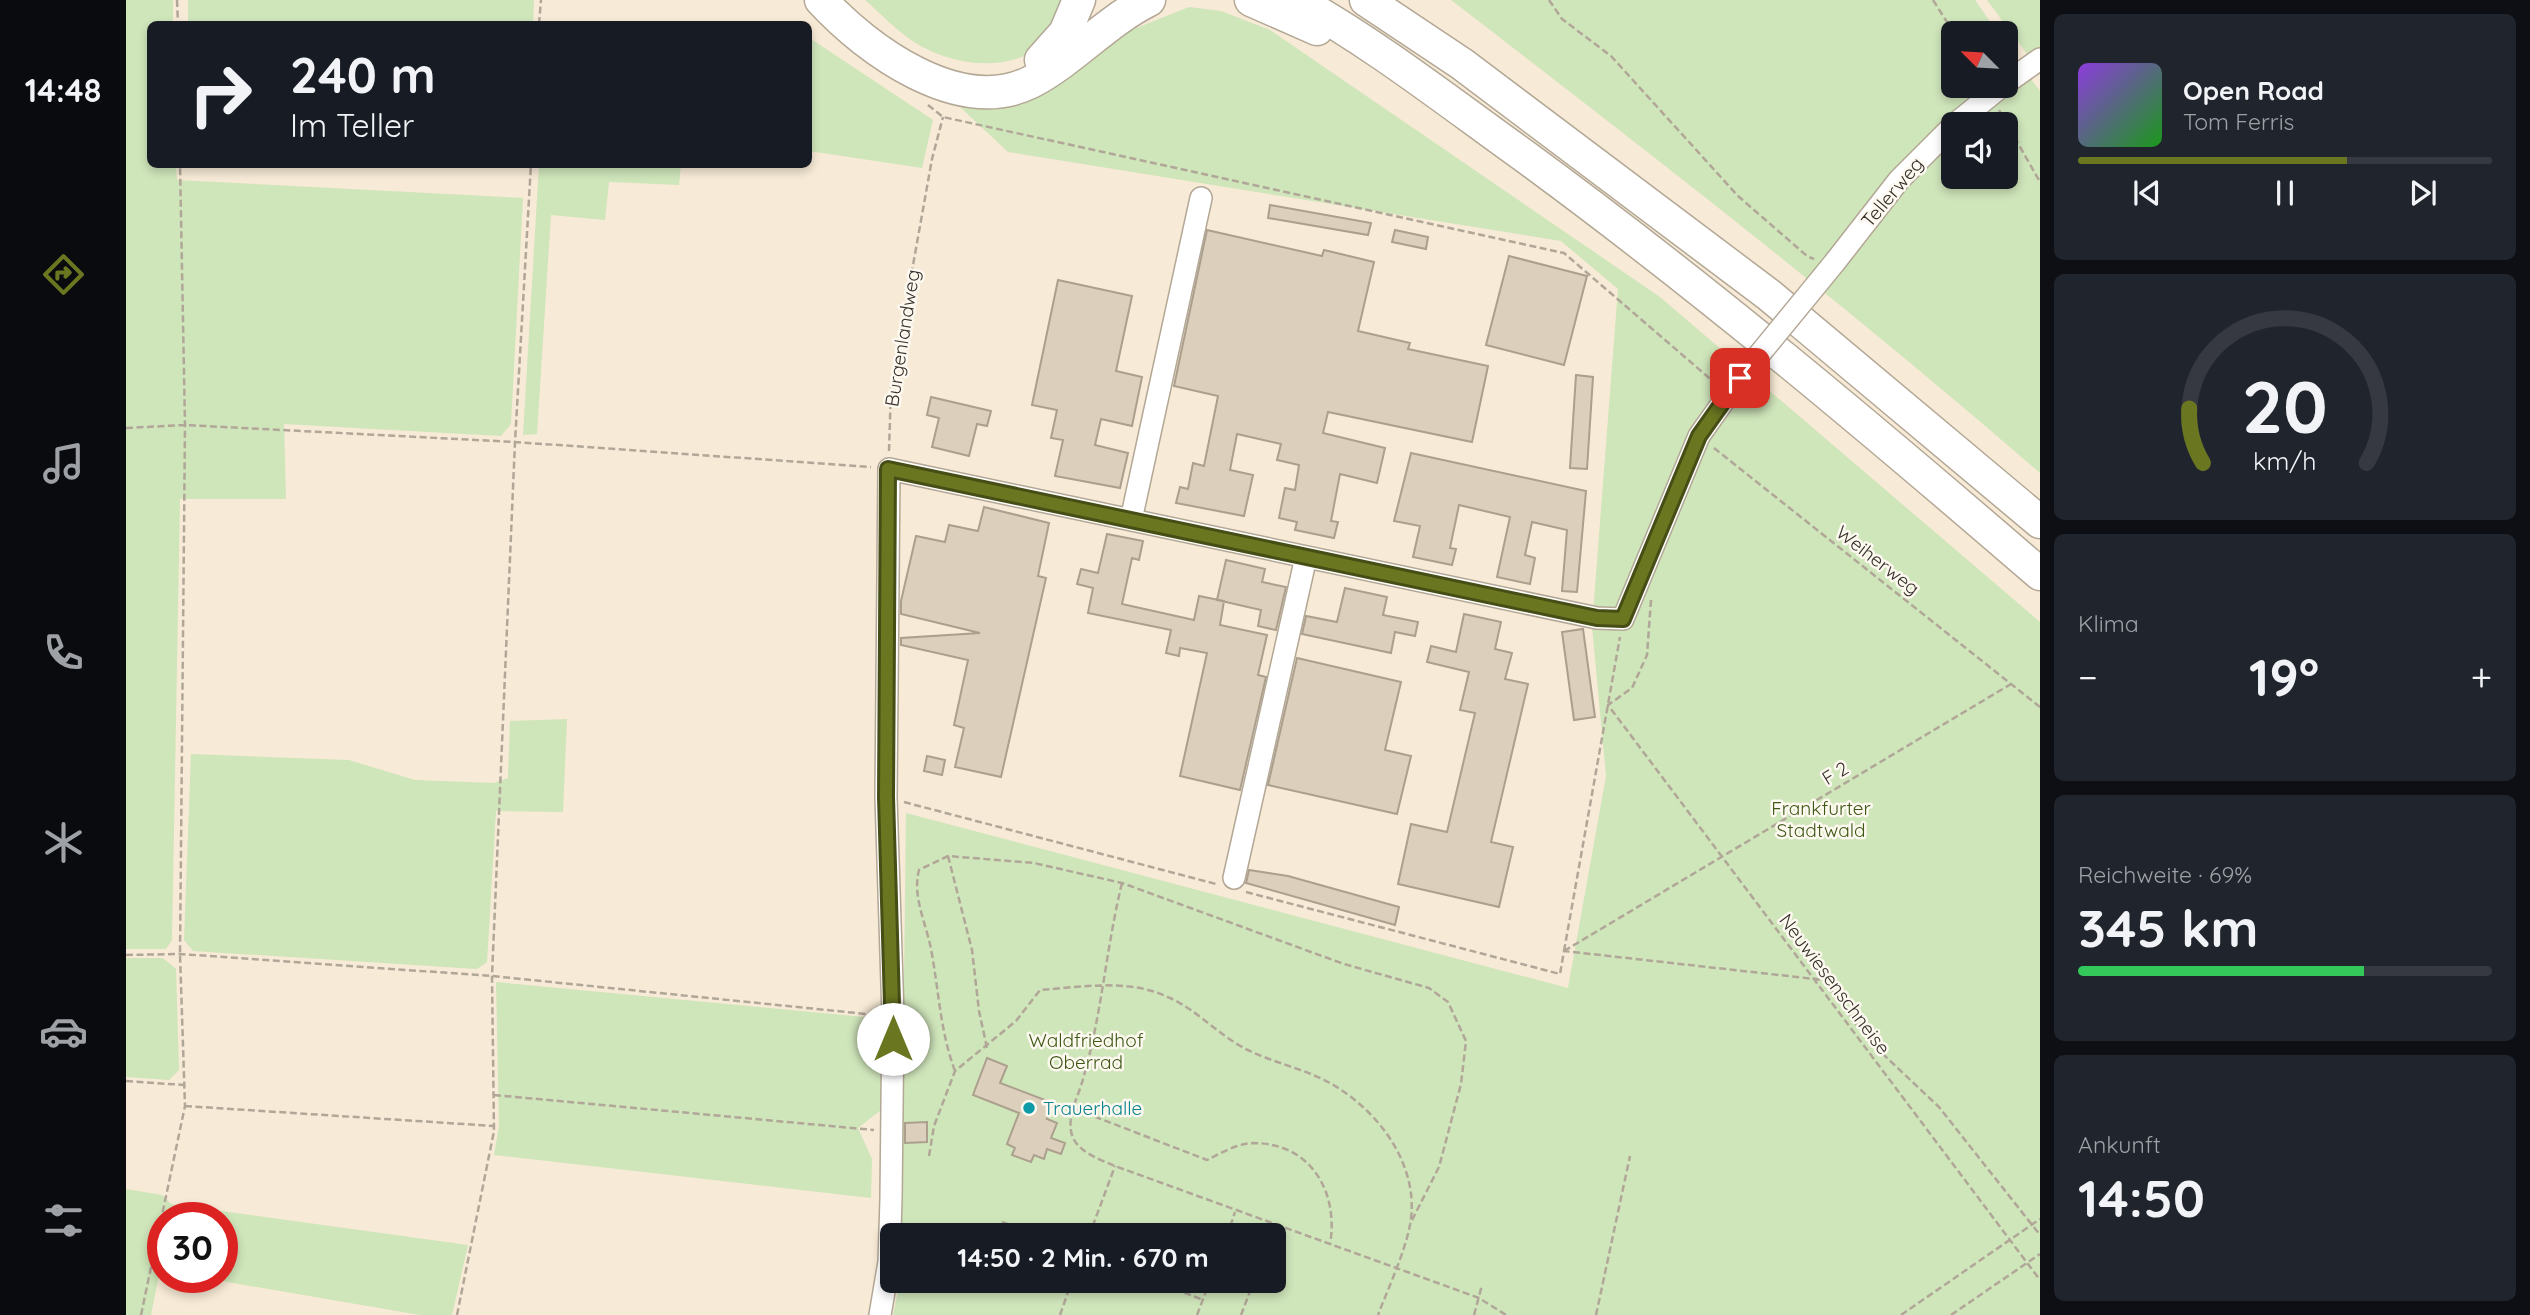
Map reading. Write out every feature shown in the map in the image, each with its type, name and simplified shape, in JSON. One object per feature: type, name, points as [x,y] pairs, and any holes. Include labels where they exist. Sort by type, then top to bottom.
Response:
[{"type":"highway","points":[[821,0],[860,35],[913,72],[948,87],[983,92],[1014,88],[1031,82],[1113,20],[1149,0]]},
{"type":"highway","points":[[836,0],[864,26],[928,68],[973,80],[989,80],[1019,71],[1044,57],[1065,33],[1079,0]]},
{"type":"highway","points":[[1251,0],[1386,59]]},
{"type":"highway","points":[[1296,0],[1446,99],[1641,242],[1768,344],[2040,574]]},
{"type":"highway","points":[[1366,0],[1462,64],[1769,295],[2040,522]]},
{"type":"highway","points":[[1391,0],[1462,64]]},
{"type":"street","name":"Tellerweg","points":[[2018,75],[2040,59]]},
{"type":"street","name":"Tellerweg","points":[[1970,112],[1987,98]]},
{"type":"street","name":"Tellerweg","points":[[1734,386],[1899,180],[1941,138]]},
{"type":"street","points":[[1131,520],[1201,198]]},
{"type":"street","points":[[880,1315],[888,1262],[893,1016],[886,797],[888,469],[1597,618],[1623,619],[1699,436],[1734,386]]},
{"type":"street","points":[[1231,884],[1306,557]]},
{"type":"path","points":[[177,0],[178,21]]},
{"type":"path","points":[[539,21],[541,0]]},
{"type":"path","points":[[1549,0],[1562,19],[1611,56],[1738,196],[1807,256],[1835,262]]},
{"type":"path","points":[[1933,0],[1946,21]]},
{"type":"path","points":[[2003,98],[2040,182]]},
{"type":"path","name":"Burgenlandweg","points":[[888,469],[891,388],[932,159],[943,117],[1564,253],[1734,386]]},
{"type":"path","points":[[141,1315],[185,1106],[180,954],[185,425],[180,168]]},
{"type":"path","points":[[457,1315],[486,1180],[494,1126],[492,976],[514,442],[531,168]]},
{"type":"path","points":[[126,428],[185,425],[514,442],[888,469]]},
{"type":"path","name":"Weiherweg","points":[[1699,436],[2040,707]]},
{"type":"path","points":[[1608,705],[1632,688],[1647,655],[1651,599],[1643,569]]},
{"type":"path","points":[[886,797],[1231,884],[1560,974],[1623,619]]},
{"type":"path","name":"F 2","points":[[1564,951],[2011,684]]},
{"type":"path","name":"Neuwiesenschneise","points":[[1608,705],[2040,1280]]},
{"type":"path","points":[[948,856],[972,950],[979,1011],[987,1048]]},
{"type":"path","points":[[955,1071],[944,1043],[931,948],[915,884],[919,870],[948,856],[1034,863],[1122,883],[1344,964],[1429,989],[1448,1002],[1466,1041],[1461,1084],[1439,1167],[1410,1224],[1378,1315]]},
{"type":"path","points":[[1122,883],[1111,929],[1098,1031],[1073,1109],[1071,1133],[1080,1148],[1115,1166],[1272,1223]]},
{"type":"path","points":[[1564,951],[1824,980],[1868,1040],[1939,1107],[2040,1235]]},
{"type":"path","points":[[126,955],[180,954],[492,976],[893,1016]]},
{"type":"path","points":[[929,1156],[934,1126],[955,1071],[987,1048],[1016,1021],[1040,990],[1105,985],[1135,988],[1170,998],[1247,1050],[1329,1083],[1364,1108],[1393,1140],[1409,1181],[1410,1224]]},
{"type":"path","points":[[126,1082],[184,1085]]},
{"type":"path","points":[[494,1095],[844,1130],[891,1131]]},
{"type":"path","points":[[185,1106],[494,1126]]},
{"type":"path","points":[[1073,1109],[1207,1160],[1230,1148],[1252,1143],[1290,1152],[1316,1172],[1331,1199],[1334,1226],[1330,1245]]},
{"type":"path","points":[[1596,1315],[1630,1156]]},
{"type":"path","points":[[1094,1223],[1115,1166]]},
{"type":"path","points":[[1232,1223],[1236,1211]]},
{"type":"path","points":[[1901,1315],[2040,1219]]},
{"type":"path","points":[[1286,1228],[1479,1298],[1506,1315]]},
{"type":"path","points":[[1951,1315],[2040,1254]]},
{"type":"path","points":[[1474,1315],[1482,1285]]},
{"type":"path","points":[[1060,1315],[1068,1293]]},
{"type":"path","points":[[1185,1293],[1203,1300]]},
{"type":"path","points":[[1197,1315],[1206,1293]]},
{"type":"path","points":[[1241,1315],[1249,1293]]},
{"type":"green space","points":[[126,0],[173,0],[173,21],[147,21],[147,168],[176,168],[177,180],[523,198],[511,424],[501,436],[284,424],[286,499],[180,499],[172,940],[166,949],[126,949]]},
{"type":"green space","points":[[188,0],[534,0],[533,21],[188,21]]},
{"type":"green space","points":[[865,0],[1067,0],[1059,26],[1045,42],[1029,54],[991,63],[951,58],[914,42]]},
{"type":"green space","points":[[1451,0],[1975,0],[1990,21],[1941,21],[1941,98],[2018,98],[2018,61],[2040,91],[2040,473],[1823,291]]},
{"type":"green space","points":[[1987,0],[2040,0],[2040,51],[2030,58],[2018,42],[2018,21],[2003,21]]},
{"type":"green space","points":[[1189,7],[1221,11],[1270,30],[1660,297],[2040,622],[2040,1315],[893,1315],[898,1293],[1286,1293],[1286,1223],[901,1223],[906,813],[1568,988],[1606,776],[1592,626],[1618,289],[1561,241],[1008,152],[959,106],[1029,92],[1129,31]]},
{"type":"green space","points":[[812,40],[933,120],[922,168],[812,151]]},
{"type":"green space","points":[[539,168],[681,168],[679,185],[609,182],[605,220],[551,215],[537,434],[523,435]]},
{"type":"green space","points":[[567,719],[563,812],[496,811],[487,962],[477,969],[193,951],[184,940],[191,754],[349,760],[415,780],[494,783],[508,778],[510,721]]},
{"type":"green space","points":[[126,958],[163,958],[176,969],[179,1070],[169,1080],[126,1077]]},
{"type":"green space","points":[[496,982],[885,1019],[881,1110],[858,1128],[872,1159],[871,1198],[494,1155],[499,1126]]},
{"type":"green space","points":[[126,1189],[162,1195],[169,1202],[147,1202],[147,1293],[155,1293],[151,1315],[126,1315]]},
{"type":"green space","points":[[238,1213],[468,1245],[452,1315],[420,1315],[238,1284]]},
{"type":"building","points":[[1270,205],[1371,223],[1368,235],[1268,218]]},
{"type":"building","points":[[1207,230],[1322,256],[1324,250],[1374,262],[1358,331],[1410,343],[1408,349],[1488,366],[1472,442],[1328,412],[1323,433],[1385,448],[1377,483],[1340,474],[1331,521],[1338,522],[1334,538],[1295,530],[1297,522],[1279,518],[1285,488],[1295,490],[1299,465],[1277,460],[1281,444],[1237,434],[1230,470],[1253,475],[1244,516],[1176,503],[1180,487],[1188,489],[1193,463],[1204,466],[1218,396],[1174,386]]},
{"type":"building","points":[[1395,230],[1428,237],[1426,249],[1392,242]]},
{"type":"building","points":[[1509,256],[1587,276],[1564,365],[1486,345]]},
{"type":"building","points":[[1058,280],[1132,296],[1116,371],[1142,377],[1132,426],[1101,419],[1095,445],[1128,453],[1120,488],[1055,476],[1063,440],[1051,438],[1057,410],[1032,405]]},
{"type":"building","points":[[1576,375],[1593,377],[1587,469],[1570,468]]},
{"type":"building","points":[[931,397],[991,411],[987,426],[977,424],[969,456],[932,447],[939,418],[927,415]]},
{"type":"building","points":[[1411,453],[1586,491],[1577,592],[1562,591],[1567,530],[1532,522],[1525,555],[1535,558],[1530,584],[1497,577],[1510,517],[1459,505],[1450,548],[1456,549],[1452,565],[1413,557],[1420,526],[1394,521]]},
{"type":"building","points":[[984,507],[1049,523],[1038,576],[1046,578],[1001,777],[955,767],[964,728],[954,725],[968,660],[901,645],[901,638],[980,633],[901,614],[901,601],[916,536],[945,542],[949,525],[978,531]]},
{"type":"building","points":[[1107,534],[1143,541],[1139,560],[1132,558],[1122,604],[1194,620],[1199,596],[1224,601],[1220,625],[1267,635],[1258,675],[1266,677],[1240,790],[1180,776],[1207,653],[1180,648],[1179,656],[1166,653],[1171,630],[1088,613],[1093,588],[1077,584],[1081,569],[1098,573]]},
{"type":"building","points":[[1226,560],[1265,569],[1262,582],[1286,587],[1276,630],[1258,626],[1261,610],[1217,600]]},
{"type":"building","points":[[1345,588],[1387,597],[1383,615],[1418,622],[1415,636],[1395,632],[1391,653],[1302,634],[1306,616],[1337,622]]},
{"type":"building","points":[[1464,614],[1501,622],[1495,649],[1512,653],[1505,679],[1528,684],[1491,842],[1513,847],[1499,907],[1398,884],[1411,824],[1447,832],[1475,713],[1460,710],[1469,672],[1427,662],[1431,646],[1456,652]]},
{"type":"building","points":[[1583,629],[1595,717],[1574,720],[1562,632]]},
{"type":"building","points":[[1297,658],[1401,682],[1385,750],[1411,756],[1397,814],[1268,785]]},
{"type":"building","points":[[927,756],[945,760],[942,775],[924,771]]},
{"type":"building","points":[[1249,870],[1288,876],[1399,907],[1395,925],[1246,883]]},
{"type":"building","name":"Trauerhalle","points":[[987,1058],[1007,1066],[1000,1083],[1053,1103],[1047,1119],[1057,1123],[1051,1138],[1065,1143],[1061,1154],[1047,1149],[1044,1159],[1034,1155],[1031,1162],[1012,1155],[1015,1148],[1007,1144],[1019,1113],[973,1095]]},
{"type":"building","points":[[927,1122],[927,1142],[905,1143],[905,1123]]},
{"type":"place","name":"Trauerhalle","points":[[1029,1108]]},
{"type":"route","points":[[893,1039],[886,797],[888,469],[1597,618],[1623,619],[1699,436],[1740,378]]},
{"type":"park label","name":"Frankfurter Stadtwald","points":[[1821,819]]},
{"type":"park label","name":"Waldfriedhof Oberrad","points":[[1086,1051]]}]
